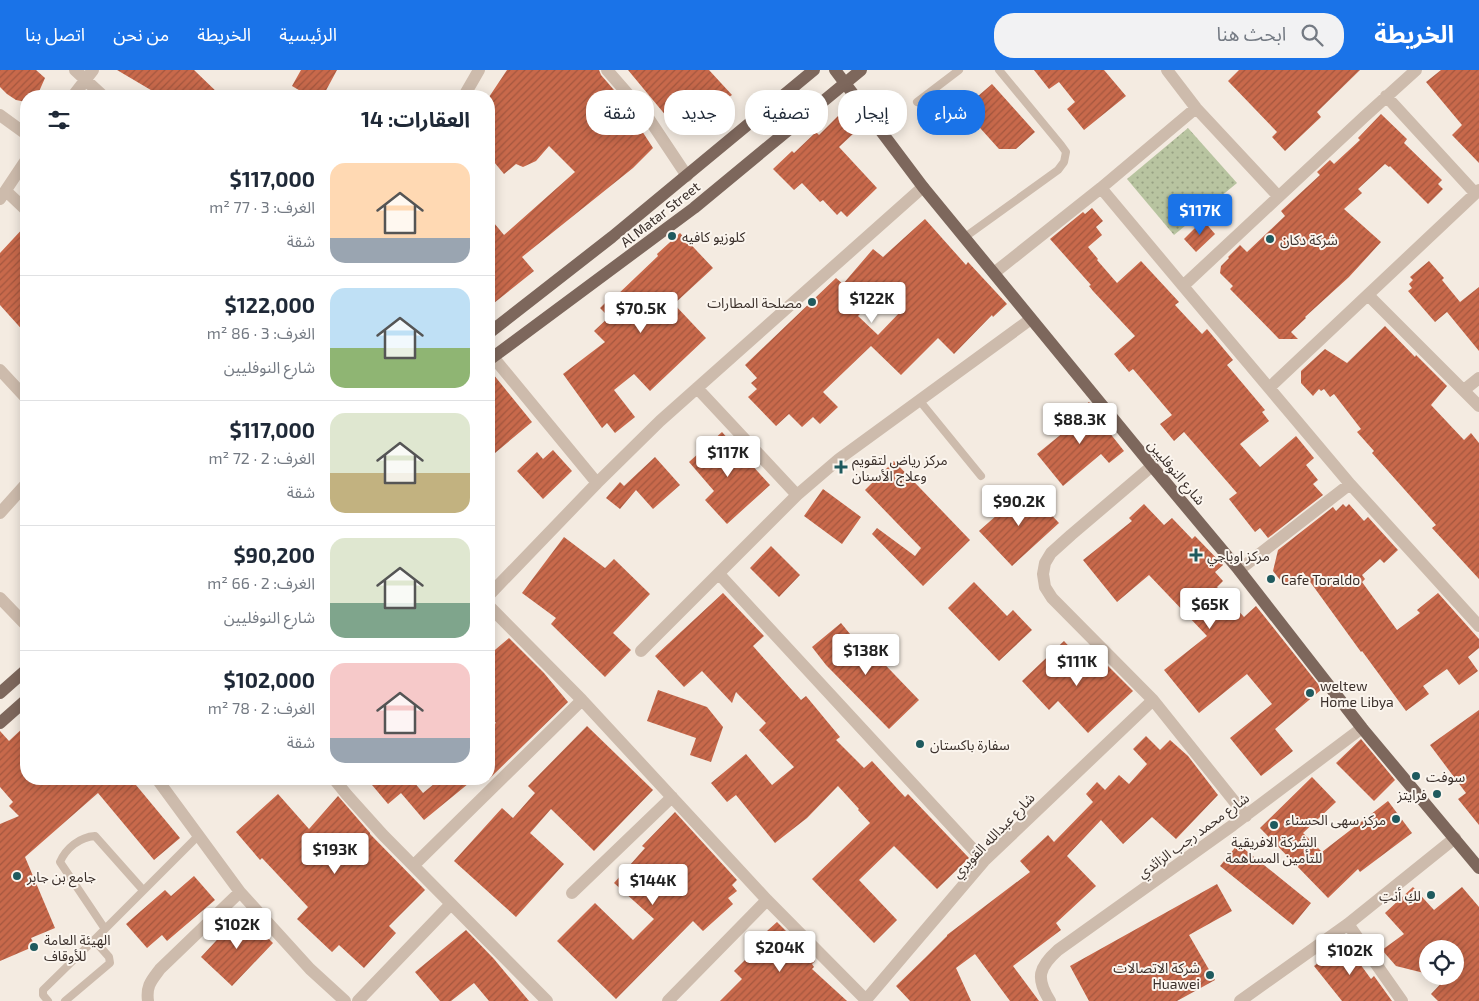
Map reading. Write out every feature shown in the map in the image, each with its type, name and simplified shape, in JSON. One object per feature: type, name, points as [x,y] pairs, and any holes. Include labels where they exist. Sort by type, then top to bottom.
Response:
[{"type":"main road","name":"Al Matar Street","points":[[495,328],[612,237],[814,70]]},
{"type":"main road","name":"شارع النوفليين","points":[[835,70],[923,187],[1239,570],[1362,728],[1479,868]]},
{"type":"main road","name":"Al Matar Street","points":[[495,356],[694,208],[861,70]]},
{"type":"main road","points":[[0,693],[20,675]]},
{"type":"main road","points":[[0,724],[20,706]]},
{"type":"street","points":[[75,70],[89,75],[99,90]]},
{"type":"street","points":[[467,90],[479,70]]},
{"type":"street","points":[[607,70],[647,116],[687,176]]},
{"type":"street","points":[[1167,70],[1196,108],[1278,196]]},
{"type":"street","points":[[1183,286],[1416,70]]},
{"type":"street","points":[[78,90],[89,75]]},
{"type":"street","points":[[1269,388],[1477,191],[1386,96]]},
{"type":"street","points":[[994,272],[1101,188],[1196,108]]},
{"type":"street","points":[[0,115],[20,130]]},
{"type":"street","points":[[20,169],[3,195],[20,206]]},
{"type":"street","points":[[495,589],[660,421],[923,187]]},
{"type":"street","points":[[1101,188],[1350,484],[1479,626]]},
{"type":"street","points":[[1368,295],[1479,406]]},
{"type":"street","points":[[641,651],[798,496],[839,459],[1031,318]]},
{"type":"street","points":[[495,364],[597,483]]},
{"type":"street","points":[[0,370],[20,392]]},
{"type":"street","points":[[1464,390],[1479,378]]},
{"type":"street","points":[[697,388],[798,496]]},
{"type":"street","points":[[1152,466],[1051,553],[1043,574],[1045,587],[1052,598],[1153,700],[1246,816]]},
{"type":"street","points":[[1239,570],[1350,484]]},
{"type":"street","points":[[0,512],[20,490]]},
{"type":"street","points":[[718,574],[984,861]]},
{"type":"street","points":[[0,598],[20,619]]},
{"type":"street","points":[[495,612],[582,700],[767,900],[865,1001]]},
{"type":"street","points":[[414,866],[582,700]]},
{"type":"street","name":"شارع عبدالله القويري","points":[[865,1001],[984,861],[1153,700]]},
{"type":"street","name":"شارع محمد رجب الزائدي","points":[[1050,1001],[1044,992],[1041,975],[1042,966],[1058,950],[1246,816],[1362,728]]},
{"type":"street","points":[[161,785],[240,892],[310,968],[345,1001]]},
{"type":"street","points":[[339,785],[414,866],[547,1001]]},
{"type":"street","points":[[572,893],[672,797]]},
{"type":"street","points":[[1240,1001],[1348,924],[1455,838]]},
{"type":"street","points":[[148,1001],[147,991],[151,981],[160,969],[240,892]]},
{"type":"street","points":[[668,1001],[767,900]]},
{"type":"street","points":[[358,1001],[451,904]]},
{"type":"street","points":[[1348,924],[1402,1001]]},
{"type":"lane","points":[[933,90],[959,70]]},
{"type":"lane","points":[[965,237],[1058,170],[1064,162],[1066,152],[999,70]]},
{"type":"lane","points":[[919,400],[981,476]]},
{"type":"lane","points":[[105,928],[60,862],[64,853],[84,837],[95,836],[143,890]]},
{"type":"lane","points":[[48,1001],[43,995],[43,990],[198,836]]},
{"type":"lane","points":[[65,1001],[110,964],[110,958],[94,940]]},
{"type":"green space","points":[[1188,128],[1237,183],[1174,235],[1127,179]]},
{"type":"building","points":[[0,70],[36,70],[45,78],[40,90],[20,90],[20,101],[7,94],[0,87]]},
{"type":"building","points":[[117,70],[194,70],[215,90],[151,90]]},
{"type":"building","points":[[301,70],[337,70],[326,90],[299,90],[292,86]]},
{"type":"building","points":[[507,70],[599,70],[614,90],[586,90],[586,135],[645,135],[653,148],[633,168],[522,257],[534,271],[495,302],[495,224],[504,235],[575,172],[549,146],[536,161],[523,167],[516,164],[504,174],[495,163],[495,90]]},
{"type":"building","points":[[628,70],[709,70],[727,90],[664,90],[664,113],[654,101],[654,90],[645,90]]},
{"type":"building","points":[[1034,70],[1104,70],[1126,96],[1084,130],[1067,109],[1075,102],[1059,82],[1049,89]]},
{"type":"building","points":[[1239,70],[1360,70],[1317,112],[1321,117],[1285,151],[1272,137],[1277,132],[1228,81]]},
{"type":"building","points":[[1441,70],[1479,70],[1479,163],[1452,135],[1462,125],[1426,82]]},
{"type":"building","points":[[992,84],[1035,132],[1016,149],[999,149],[985,133],[985,90]]},
{"type":"building","points":[[1381,114],[1407,139],[1404,143],[1442,180],[1438,184],[1443,189],[1428,204],[1390,166],[1385,164],[1358,189],[1362,193],[1344,209],[1381,242],[1349,277],[1291,332],[1298,339],[1279,339],[1230,289],[1233,286],[1220,273],[1221,266],[1240,245],[1247,252],[1285,216],[1281,211],[1320,175],[1317,172],[1330,160],[1334,164],[1360,140],[1358,138]]},
{"type":"building","points":[[838,116],[838,135],[852,135],[839,147],[877,188],[847,217],[841,211],[837,215],[823,200],[820,202],[802,183],[794,190],[773,169],[813,135],[828,135],[828,126]]},
{"type":"building","points":[[1092,208],[1103,221],[1096,227],[1102,235],[1088,247],[1117,283],[1141,261],[1179,302],[1175,305],[1187,318],[1202,334],[1207,329],[1233,360],[1227,365],[1265,410],[1262,412],[1269,421],[1240,444],[1260,467],[1296,436],[1314,458],[1306,465],[1318,480],[1313,484],[1323,495],[1268,538],[1260,528],[1255,532],[1229,499],[1237,493],[1184,432],[1174,441],[1160,424],[1172,415],[1133,369],[1129,372],[1114,354],[1135,336],[1093,291],[1089,286],[1091,285],[1050,239],[1083,212],[1085,214]]},
{"type":"building","points":[[925,219],[966,265],[968,262],[1007,304],[993,317],[992,315],[954,354],[938,338],[901,375],[871,346],[823,392],[838,407],[820,424],[813,417],[802,427],[789,414],[776,426],[748,397],[757,389],[751,383],[757,378],[745,365],[836,278],[843,284],[873,249],[883,257]],"holes":[[[881,292],[902,310],[878,335],[858,316]]]},
{"type":"building","points":[[1203,220],[1215,234],[1196,252],[1184,239]]},
{"type":"building","points":[[20,231],[20,327],[0,305],[0,253]]},
{"type":"building","points":[[680,233],[713,268],[674,304],[706,338],[650,391],[634,374],[614,390],[635,417],[615,433],[607,423],[602,428],[563,374],[605,342],[594,331],[609,317],[600,308],[613,295],[615,297]]},
{"type":"building","points":[[1429,261],[1444,278],[1442,280],[1460,302],[1479,287],[1479,351],[1447,312],[1435,322],[1408,291],[1412,288],[1409,284],[1413,280],[1410,277]]},
{"type":"building","points":[[1385,326],[1447,386],[1431,405],[1464,440],[1471,433],[1479,443],[1479,579],[1432,528],[1436,525],[1372,453],[1374,451],[1357,432],[1361,429],[1334,394],[1330,397],[1324,389],[1321,391],[1319,389],[1313,396],[1301,383],[1301,371],[1325,349],[1347,363]]},
{"type":"building","points":[[495,376],[532,422],[495,453]]},
{"type":"building","points":[[1089,402],[1112,430],[1109,432],[1124,451],[1109,463],[1101,454],[1063,486],[1037,454],[1075,423],[1070,416]]},
{"type":"building","points":[[722,432],[770,485],[727,524],[705,500],[714,491],[689,462]]},
{"type":"building","points":[[553,450],[572,471],[543,499],[517,471],[537,452],[543,459]]},
{"type":"building","points":[[655,457],[680,485],[653,509],[636,490],[620,509],[606,498],[620,482],[624,486]]},
{"type":"building","points":[[894,461],[970,540],[923,586],[872,534],[877,528],[915,556],[921,548],[865,490]]},
{"type":"building","points":[[1025,487],[1059,523],[1012,566],[979,531]]},
{"type":"building","points":[[823,489],[861,517],[842,544],[804,516]]},
{"type":"building","points":[[1144,504],[1164,525],[1172,518],[1192,539],[1195,536],[1223,565],[1215,572],[1223,581],[1217,587],[1244,617],[1256,606],[1322,689],[1275,729],[1293,751],[1261,776],[1230,738],[1272,704],[1247,674],[1199,713],[1164,670],[1207,636],[1149,575],[1117,602],[1083,560],[1132,521],[1129,518]]},
{"type":"building","points":[[1343,504],[1346,507],[1349,504],[1364,521],[1368,517],[1398,550],[1384,563],[1380,559],[1362,575],[1365,579],[1362,582],[1397,630],[1420,613],[1417,610],[1438,593],[1479,639],[1479,648],[1468,657],[1478,671],[1459,685],[1447,669],[1423,686],[1429,694],[1406,711],[1303,572],[1285,586],[1273,571],[1278,550],[1333,507],[1336,511]]},
{"type":"building","points":[[564,537],[605,568],[614,559],[650,594],[613,633],[631,650],[605,677],[551,624],[556,618],[522,593]]},
{"type":"building","points":[[771,546],[800,575],[779,597],[750,568]]},
{"type":"building","points":[[974,582],[1007,616],[1013,610],[1032,630],[999,661],[948,608]]},
{"type":"building","points":[[723,593],[764,636],[753,646],[801,700],[806,696],[840,737],[836,740],[864,768],[872,761],[905,797],[908,794],[969,858],[937,889],[894,846],[859,880],[897,920],[874,943],[812,879],[870,823],[838,786],[807,818],[775,843],[736,795],[727,802],[711,783],[746,754],[772,785],[794,767],[759,730],[766,723],[736,692],[732,703],[702,671],[684,687],[655,656]]},
{"type":"building","points":[[841,623],[864,651],[868,647],[919,700],[889,729],[826,665],[812,647]]},
{"type":"building","points":[[509,638],[544,673],[568,702],[495,773],[496,723],[495,650]]},
{"type":"building","points":[[1064,641],[1091,670],[1102,660],[1133,691],[1088,733],[1058,701],[1049,710],[1022,681]]},
{"type":"building","points":[[658,690],[707,707],[723,727],[711,762],[690,755],[696,738],[647,721]]},
{"type":"building","points":[[1479,710],[1479,825],[1458,799],[1466,793],[1430,745]]},
{"type":"building","points":[[587,726],[653,790],[594,851],[551,809],[530,833],[564,864],[516,917],[454,861],[502,808],[513,818],[535,793],[528,786]]},
{"type":"building","points":[[0,731],[9,741],[20,731],[20,785],[136,785],[180,838],[154,860],[98,793],[25,857],[55,928],[31,938],[35,946],[0,961],[0,824],[19,816],[9,806],[13,802],[0,787]]},
{"type":"building","points":[[1146,736],[1160,750],[1170,740],[1188,756],[1218,795],[1176,839],[1152,817],[1123,844],[1101,820],[1067,856],[1096,886],[1056,923],[1061,930],[1013,966],[1039,1001],[1010,1001],[975,954],[956,968],[971,1001],[910,1001],[896,986],[947,935],[1030,872],[1020,861],[1048,835],[1054,842],[1093,802],[1086,794],[1097,782],[1105,790],[1119,775],[1129,784],[1147,764],[1133,749]]},
{"type":"building","points":[[1361,739],[1395,780],[1374,801],[1336,763]]},
{"type":"building","points":[[1312,777],[1336,802],[1303,833],[1322,852],[1388,801],[1412,833],[1360,872],[1358,869],[1328,898],[1260,828]]},
{"type":"building","points":[[372,785],[416,785],[423,793],[433,785],[467,785],[424,820],[401,793],[388,804]]},
{"type":"building","points":[[278,794],[309,829],[338,796],[370,834],[425,890],[389,926],[396,933],[364,968],[339,945],[332,952],[297,919],[308,907],[262,858],[260,860],[236,832]]},
{"type":"building","points":[[675,812],[737,880],[732,885],[737,891],[728,898],[733,904],[703,931],[693,921],[616,999],[557,941],[595,903],[633,940],[654,919],[614,883],[645,848],[642,846]]},
{"type":"building","points":[[1238,844],[1311,903],[1293,925],[1220,866]]},
{"type":"building","points":[[194,876],[215,900],[167,941],[162,935],[147,948],[126,924],[165,890],[171,896]]},
{"type":"building","points":[[1217,884],[1232,911],[1189,935],[1215,980],[1177,1001],[1089,1001],[1070,966]]},
{"type":"building","points":[[1413,887],[1434,910],[1462,887],[1479,907],[1479,1001],[1438,1001],[1431,994],[1440,985],[1464,985],[1464,940],[1419,940],[1419,972],[1396,966],[1382,950],[1404,934],[1385,913]]},
{"type":"building","points":[[242,913],[273,943],[232,986],[201,957]]},
{"type":"building","points":[[777,922],[815,960],[812,964],[814,967],[812,969],[847,1001],[720,1001],[742,979],[734,971],[752,953],[748,948]]},
{"type":"building","points":[[466,930],[494,959],[529,1001],[489,1001],[474,983],[451,1001],[440,1001],[415,972]]},
{"type":"building","points":[[1349,939],[1359,954],[1355,957],[1371,979],[1374,976],[1392,1001],[1342,1001],[1314,966]]},
{"type":"place","name":"كلوزيو كافيه","points":[[672,236]]},
{"type":"place","name":"شركة دكان","points":[[1270,239]]},
{"type":"place","name":"مصلحة المطارات","points":[[812,302]]},
{"type":"place","name":"مركز رياض لتقويم وعلاج الأسنان","points":[[841,467]]},
{"type":"place","name":"مركز اوباجي","points":[[1196,555]]},
{"type":"place","name":"Cafe Toraldo","points":[[1271,579]]},
{"type":"place","name":"weltew Home Libya","points":[[1310,693]]},
{"type":"place","name":"سفارة باكستان","points":[[920,744]]},
{"type":"place","name":"سوفت","points":[[1416,776]]},
{"type":"place","name":"فرايتز","points":[[1437,794]]},
{"type":"place","name":"مركز سهى الحسناء","points":[[1396,819]]},
{"type":"place","name":"الشركة الافريقية للتأمين المساهمة","points":[[1274,825]]},
{"type":"place","name":"جامع بن جابر","points":[[17,876]]},
{"type":"place","name":"لكِ أنتِ","points":[[1431,895]]},
{"type":"place","name":"الهيئة العامة للأوقاف","points":[[34,947]]},
{"type":"place","name":"شركة الاتصالات Huawei","points":[[1210,975]]}]
